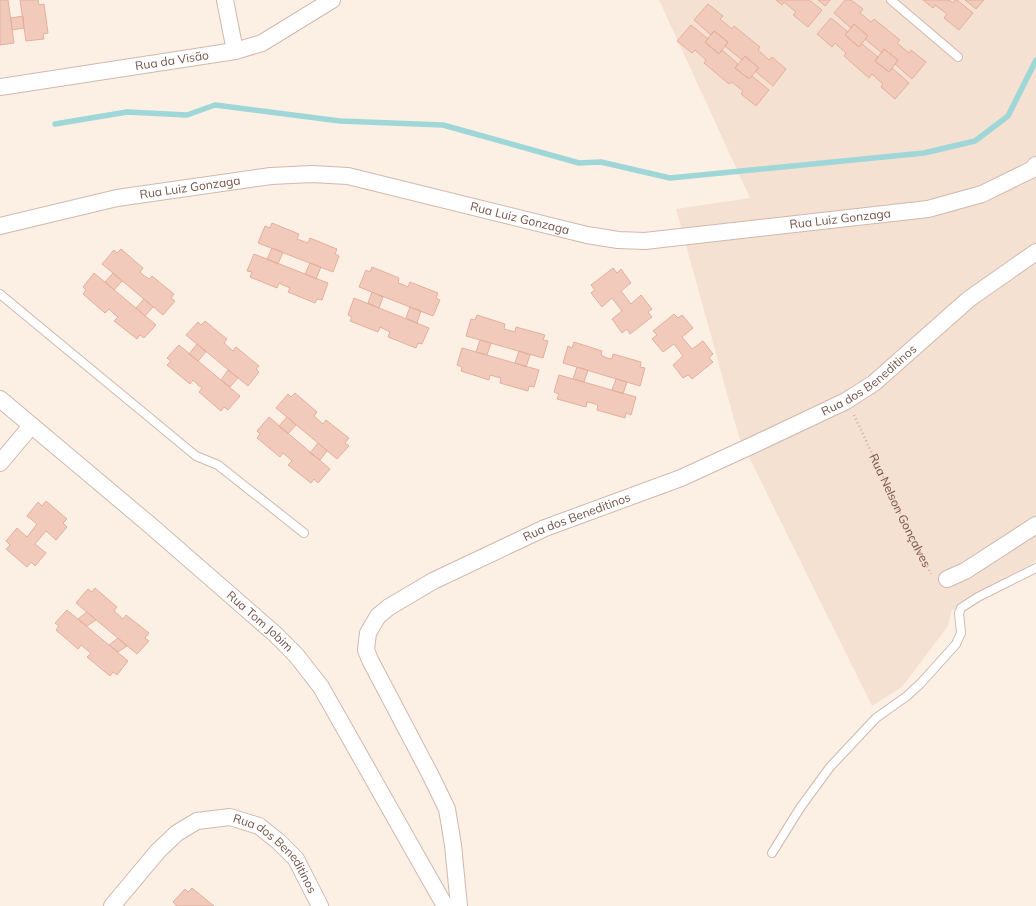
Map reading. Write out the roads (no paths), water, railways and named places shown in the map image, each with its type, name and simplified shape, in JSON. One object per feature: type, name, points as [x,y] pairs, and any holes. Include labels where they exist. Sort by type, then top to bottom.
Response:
[{"type":"street","points":[[225,0],[235,51]]},
{"type":"street","name":"Rua da Visão","points":[[0,87],[235,51],[262,43],[332,0]]},
{"type":"street","name":"Rua Luiz Gonzaga","points":[[0,226],[117,198],[271,176],[312,174],[348,176],[587,235],[618,240],[645,241],[928,209],[982,194],[1036,166]]},
{"type":"street","name":"Rua dos Beneditinos","points":[[459,906],[453,845],[447,809],[432,776],[366,650],[368,634],[378,616],[389,607],[433,580],[545,528],[681,478],[753,446],[846,401],[874,383],[969,299],[1036,252]]},
{"type":"street","name":"Rua Tom Jobim","points":[[0,399],[150,525],[296,655],[321,687],[445,906]]},
{"type":"street","points":[[0,463],[31,426]]},
{"type":"street","points":[[947,579],[965,571],[1036,526]]},
{"type":"street","name":"Rua dos Beneditinos","points":[[112,906],[158,851],[177,833],[197,821],[230,817],[259,826],[279,842],[296,859],[320,906]]},
{"type":"lane","points":[[892,0],[958,57]]},
{"type":"lane","points":[[0,294],[196,456],[218,465],[304,533]]},
{"type":"lane","points":[[772,853],[800,808],[830,767],[876,718],[907,696],[922,683],[956,644],[961,633],[959,613],[961,608],[978,597],[1036,568]]},
{"type":"waterway","points":[[55,124],[127,112],[187,115],[215,105],[340,121],[443,125],[579,163],[601,162],[670,178],[924,153],[975,141],[1008,116],[1036,60]]}]
